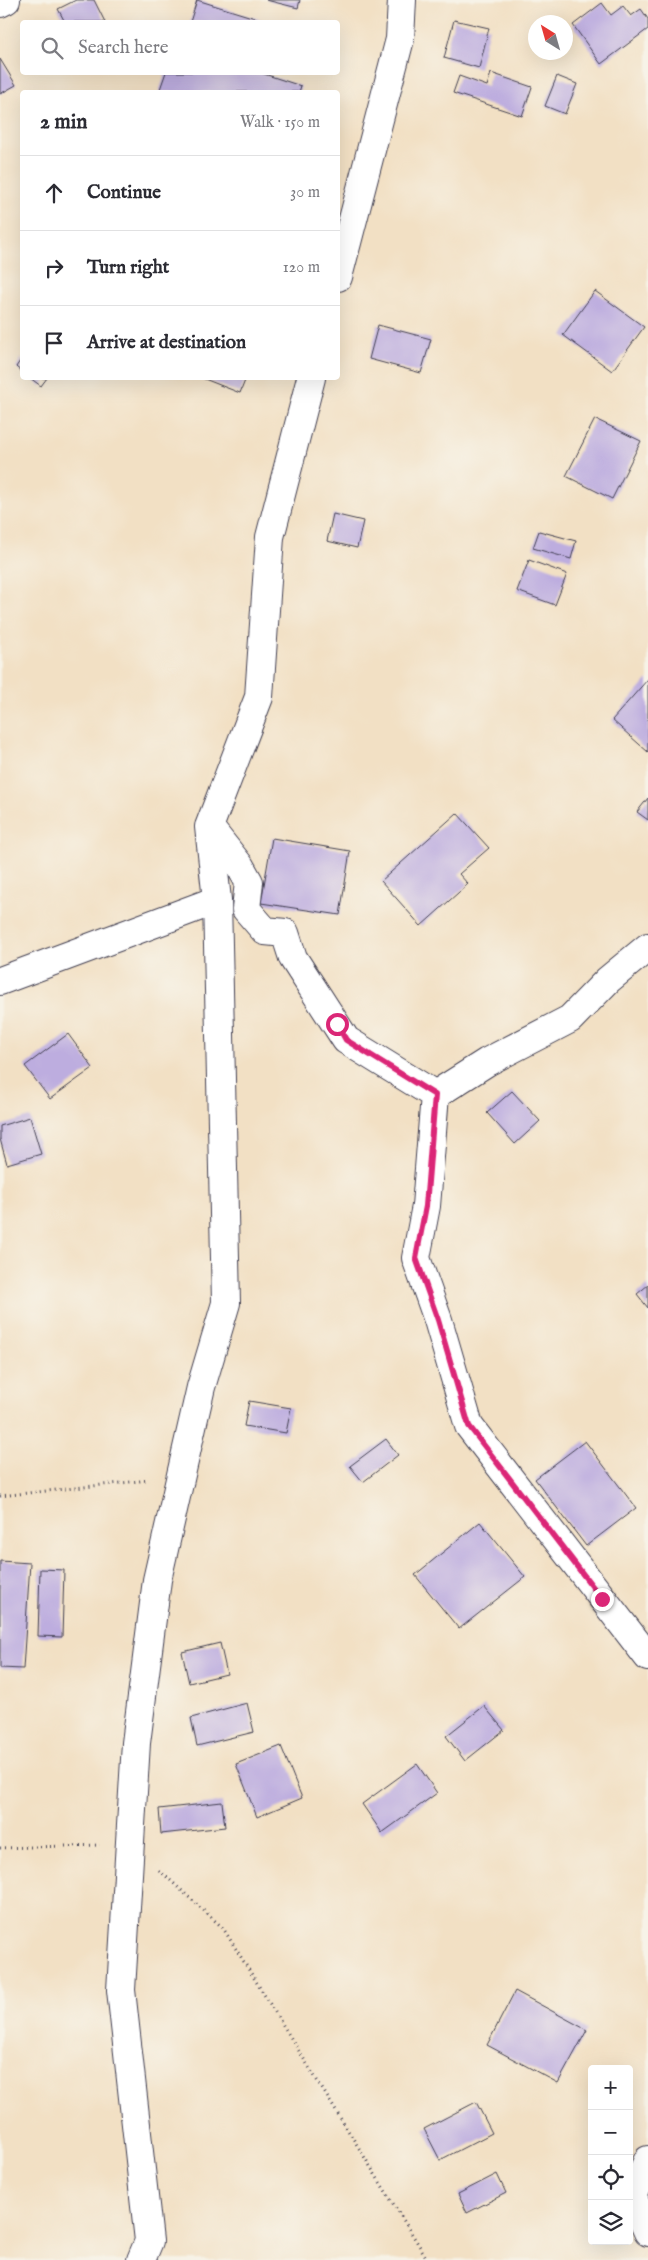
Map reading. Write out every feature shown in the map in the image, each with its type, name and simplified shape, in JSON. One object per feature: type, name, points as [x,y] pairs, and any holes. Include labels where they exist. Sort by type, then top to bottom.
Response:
[{"type":"street","points":[[0,3],[6,0]]},
{"type":"street","points":[[340,269],[400,39],[402,0]]},
{"type":"street","points":[[141,2260],[149,2241],[121,1990],[136,1743],[157,1580],[201,1387],[226,1303],[217,900],[209,827],[259,697],[270,537],[310,380]]},
{"type":"street","points":[[209,827],[240,866],[249,882],[246,909],[265,931],[285,933],[293,958],[346,1040],[435,1095]]},
{"type":"street","points":[[0,981],[217,900]]},
{"type":"street","points":[[435,1095],[487,1062],[570,1019],[608,980],[648,947]]},
{"type":"street","points":[[435,1095],[426,1206],[416,1258],[438,1320],[469,1426],[648,1657]]},
{"type":"street","points":[[648,2160],[632,2196],[648,2232]]},
{"type":"path","points":[[0,1496],[181,1476]]},
{"type":"path","points":[[0,1848],[129,1844],[224,1928],[428,2260]]},
{"type":"building","points":[[76,0],[94,0],[104,20],[64,20],[58,9]]},
{"type":"building","points":[[197,0],[262,20],[191,20]]},
{"type":"building","points":[[266,0],[300,0],[298,8]]},
{"type":"building","points":[[602,3],[611,15],[623,6],[631,16],[641,9],[648,19],[648,29],[601,64],[573,25]]},
{"type":"building","points":[[454,20],[489,28],[479,68],[444,58]]},
{"type":"building","points":[[0,59],[16,85],[0,94]]},
{"type":"building","points":[[491,73],[532,87],[522,116],[453,93],[459,76],[487,86]]},
{"type":"building","points":[[165,75],[267,75],[301,86],[300,90],[160,90]]},
{"type":"building","points":[[557,76],[577,84],[565,114],[545,106]]},
{"type":"building","points":[[595,291],[644,327],[612,371],[563,335]]},
{"type":"building","points":[[378,325],[431,339],[421,373],[369,359]]},
{"type":"building","points":[[20,361],[20,370],[16,367]]},
{"type":"building","points":[[33,380],[46,380],[41,386]]},
{"type":"building","points":[[207,380],[245,380],[240,393]]},
{"type":"building","points":[[595,419],[641,441],[612,499],[566,476]]},
{"type":"building","points":[[333,514],[363,521],[357,548],[327,541]]},
{"type":"building","points":[[539,531],[576,541],[571,559],[533,548]]},
{"type":"building","points":[[529,560],[567,574],[555,605],[517,591]]},
{"type":"building","points":[[648,679],[648,752],[612,720]]},
{"type":"building","points":[[648,798],[648,820],[637,812]]},
{"type":"building","points":[[457,813],[489,848],[459,874],[468,884],[421,926],[381,881]]},
{"type":"building","points":[[272,838],[350,851],[340,915],[261,903]]},
{"type":"building","points":[[68,1034],[93,1068],[50,1099],[25,1066]]},
{"type":"building","points":[[512,1091],[540,1121],[515,1144],[487,1113]]},
{"type":"building","points":[[30,1117],[41,1154],[7,1164],[0,1139],[0,1126]]},
{"type":"building","points":[[648,1285],[648,1308],[637,1294]]},
{"type":"building","points":[[249,1401],[291,1408],[286,1433],[244,1426]]},
{"type":"building","points":[[386,1439],[398,1455],[363,1482],[350,1466]]},
{"type":"building","points":[[585,1441],[636,1508],[586,1546],[535,1479]]},
{"type":"building","points":[[480,1522],[525,1577],[459,1629],[415,1575]]},
{"type":"building","points":[[0,1561],[30,1563],[23,1669],[0,1668]]},
{"type":"building","points":[[40,1569],[64,1570],[62,1637],[38,1636]]},
{"type":"building","points":[[220,1643],[227,1674],[189,1683],[182,1652]]},
{"type":"building","points":[[247,1703],[254,1732],[197,1746],[191,1718]]},
{"type":"building","points":[[484,1706],[504,1730],[465,1761],[446,1736]]},
{"type":"building","points":[[281,1746],[302,1798],[257,1817],[236,1764]]},
{"type":"building","points":[[417,1764],[437,1793],[382,1833],[362,1804]]},
{"type":"building","points":[[222,1802],[225,1827],[161,1834],[159,1809]]},
{"type":"building","points":[[515,1991],[587,2030],[558,2083],[487,2045]]},
{"type":"building","points":[[476,2102],[492,2133],[440,2160],[424,2129]]},
{"type":"building","points":[[497,2174],[506,2193],[467,2213],[458,2194]]},
{"type":"route","points":[[337,1024],[346,1040],[435,1095],[426,1206],[416,1258],[438,1320],[469,1426],[602,1599]]}]
